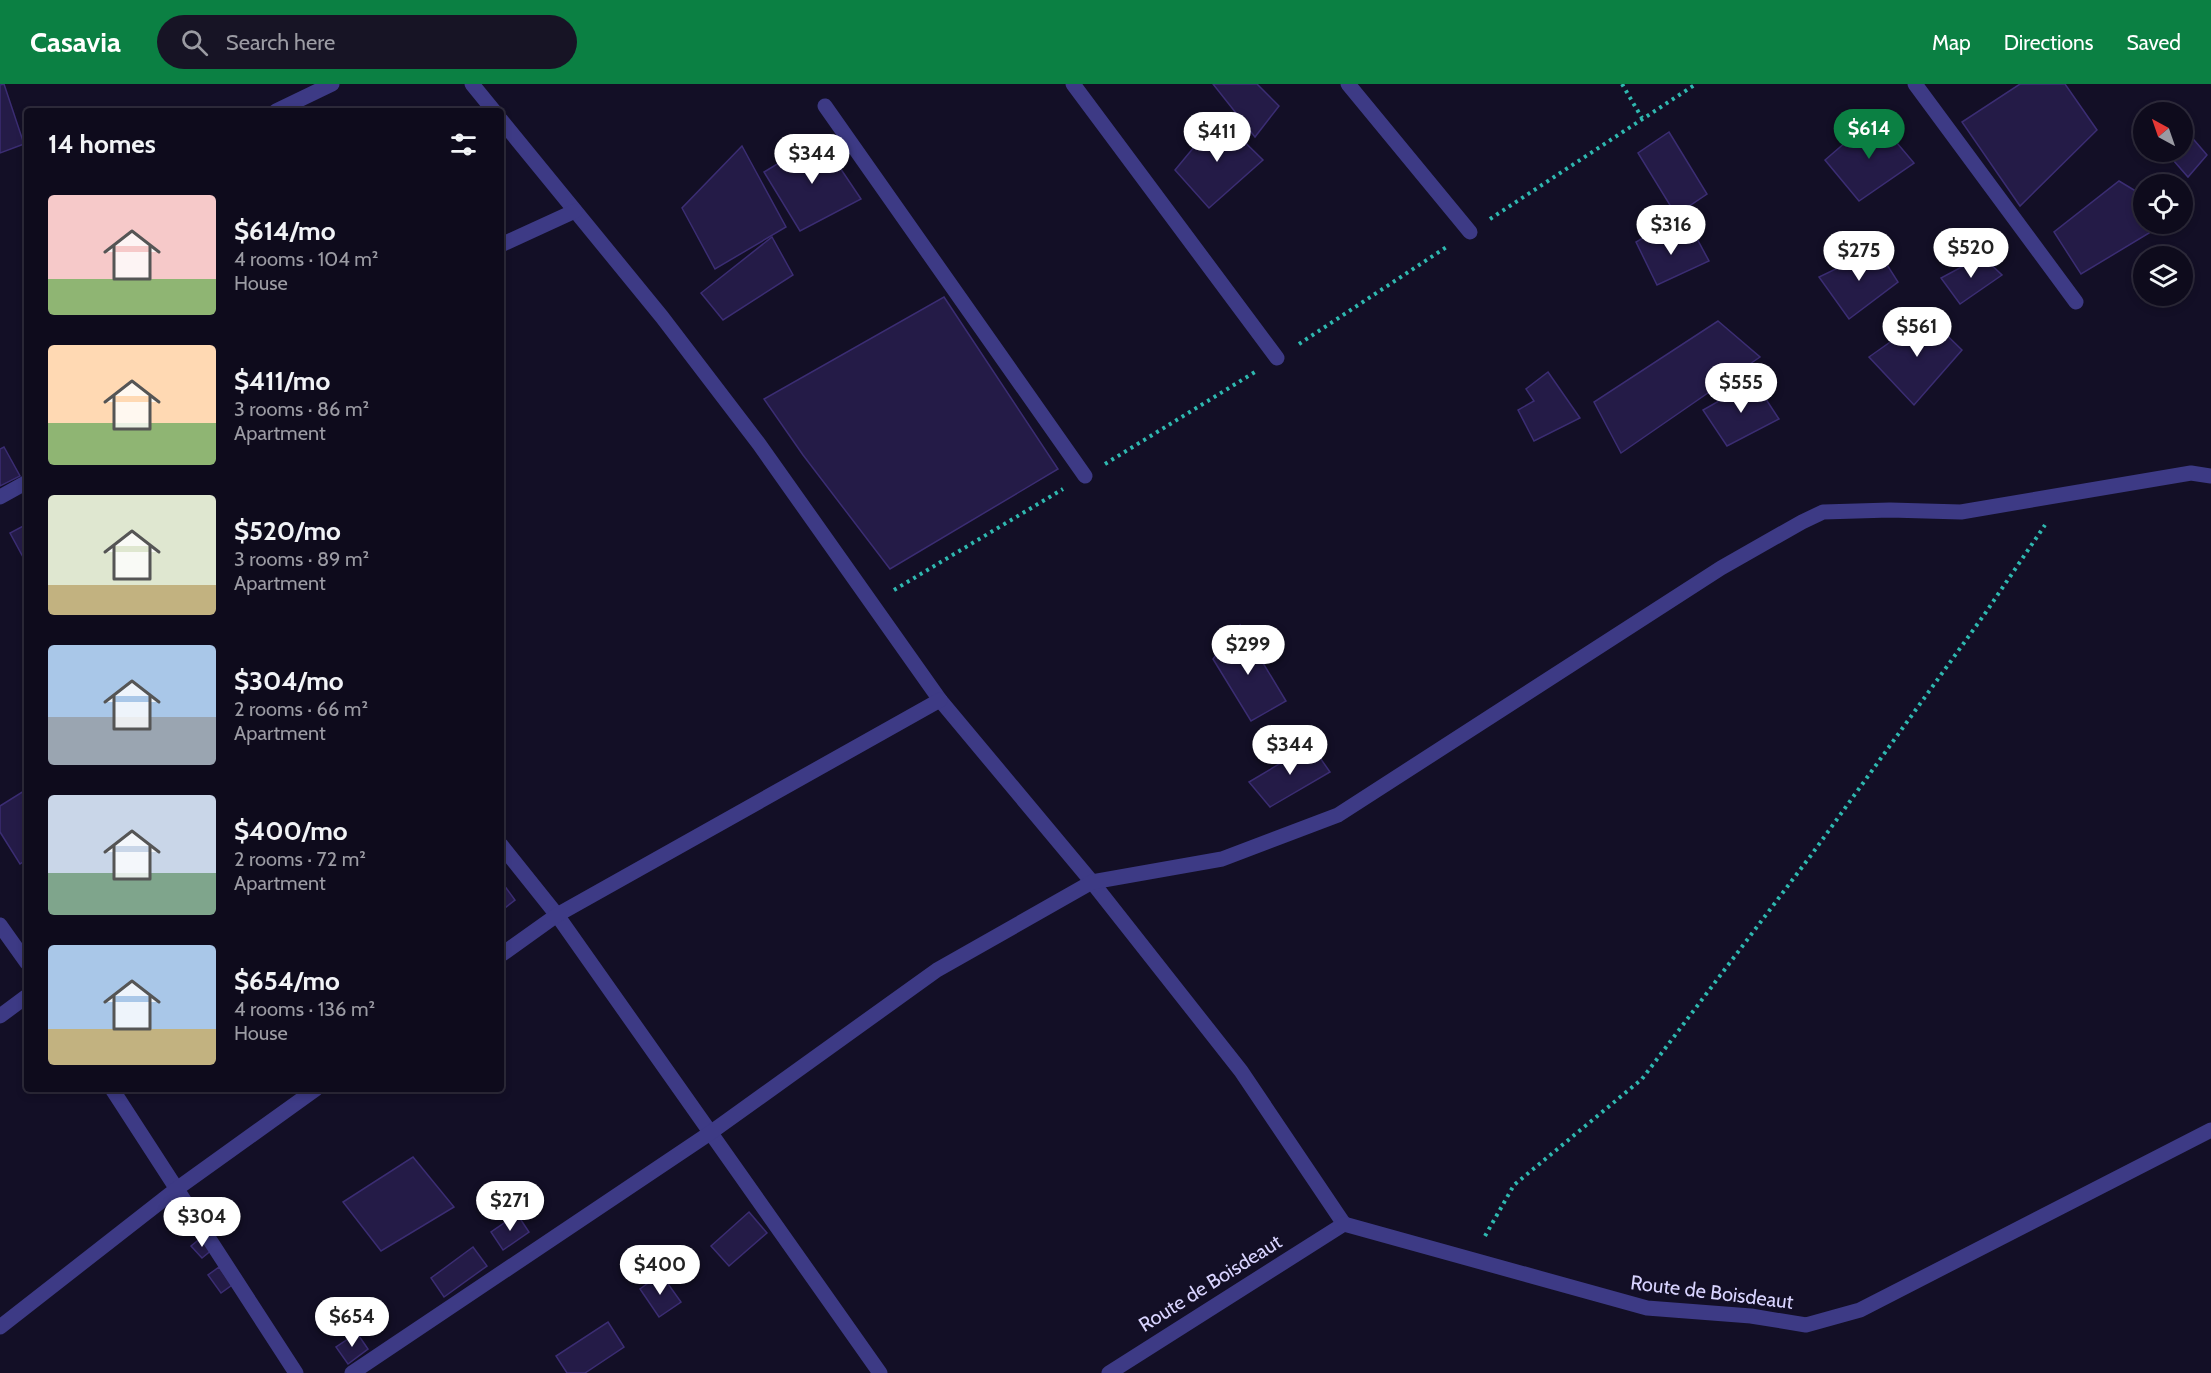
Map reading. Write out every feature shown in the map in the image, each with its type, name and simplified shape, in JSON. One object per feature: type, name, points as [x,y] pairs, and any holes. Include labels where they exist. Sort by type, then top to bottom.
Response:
[{"type":"street","points":[[282,108],[332,84]]},
{"type":"street","points":[[472,84],[492,108]]},
{"type":"street","points":[[1073,84],[1277,358]]},
{"type":"street","points":[[1348,84],[1470,232]]},
{"type":"street","points":[[1915,84],[2076,302]]},
{"type":"street","points":[[825,106],[1085,476]]},
{"type":"street","points":[[504,124],[662,316],[759,444],[940,700],[1092,882],[1241,1071],[1344,1224]]},
{"type":"street","points":[[504,244],[575,211]]},
{"type":"street","points":[[352,1373],[710,1133],[937,970],[1092,882],[1222,859],[1338,815],[1721,568],[1823,512],[1890,510],[1961,512],[2191,473],[2211,476]]},
{"type":"street","points":[[0,497],[24,484]]},
{"type":"street","points":[[504,954],[556,915],[940,700]]},
{"type":"street","points":[[504,848],[556,915],[880,1373]]},
{"type":"street","points":[[0,925],[24,959]]},
{"type":"street","points":[[0,1016],[24,998]]},
{"type":"street","points":[[114,1092],[296,1373]]},
{"type":"street","points":[[0,1327],[178,1188],[312,1092]]},
{"type":"street","name":"Route de Boisdeaut","points":[[1108,1373],[1344,1224],[1647,1308],[1751,1316],[1806,1325],[1860,1310],[2211,1130]]},
{"type":"path","points":[[1622,84],[1642,118]]},
{"type":"path","points":[[1472,1260],[1514,1185],[1642,1079],[1812,854],[1984,615],[2065,494]]},
{"type":"building","points":[[4,84],[24,144],[0,153],[0,85]]},
{"type":"building","points":[[1213,84],[1257,84],[1279,106],[1255,137]]},
{"type":"building","points":[[2020,84],[2065,84],[2097,130],[2020,206],[1962,122]]},
{"type":"building","points":[[1219,117],[1263,160],[1209,208],[1175,170]]},
{"type":"building","points":[[1875,117],[1914,163],[1859,201],[1825,160]]},
{"type":"building","points":[[1669,132],[1707,194],[1676,215],[1638,153]]},
{"type":"building","points":[[820,138],[861,199],[800,231],[764,172]]},
{"type":"building","points":[[2193,139],[2207,155],[2191,174],[2185,174],[2175,162],[2193,162]]},
{"type":"building","points":[[742,146],[786,227],[715,269],[682,208]]},
{"type":"building","points":[[2119,181],[2133,189],[2133,234],[2147,234],[2081,274],[2054,232]]},
{"type":"building","points":[[1658,229],[1668,244],[1695,235],[1709,261],[1657,285],[1636,242]]},
{"type":"building","points":[[772,237],[793,275],[723,320],[701,293]]},
{"type":"building","points":[[1877,249],[1898,282],[1849,319],[1819,277]]},
{"type":"building","points":[[1982,256],[2002,275],[1960,304],[1941,278]]},
{"type":"building","points":[[944,297],[1058,469],[890,569],[803,455],[764,399]]},
{"type":"building","points":[[1927,316],[1962,350],[1914,405],[1869,357]]},
{"type":"building","points":[[1718,321],[1760,357],[1621,453],[1594,402]]},
{"type":"building","points":[[1548,372],[1580,418],[1534,441],[1518,410],[1534,401],[1526,389]]},
{"type":"building","points":[[1754,381],[1779,419],[1727,446],[1703,410]]},
{"type":"building","points":[[4,447],[20,476],[0,486],[0,449]]},
{"type":"building","points":[[24,526],[24,556],[23,557],[10,533]]},
{"type":"building","points":[[1240,625],[1286,701],[1251,721],[1213,659]]},
{"type":"building","points":[[1311,745],[1330,772],[1270,807],[1249,782]]},
{"type":"building","points":[[24,791],[24,861],[20,864],[0,832],[0,806]]},
{"type":"building","points":[[504,885],[515,900],[504,909]]},
{"type":"building","points":[[413,1157],[454,1207],[381,1251],[343,1202]]},
{"type":"building","points":[[749,1212],[767,1233],[729,1266],[711,1246]]},
{"type":"building","points":[[517,1214],[529,1232],[503,1250],[491,1232]]},
{"type":"building","points":[[202,1237],[213,1249],[202,1258],[191,1246]]},
{"type":"building","points":[[473,1247],[487,1266],[444,1297],[431,1278]]},
{"type":"building","points":[[219,1267],[232,1285],[221,1293],[208,1275]]},
{"type":"building","points":[[661,1274],[681,1302],[659,1317],[640,1289]]},
{"type":"building","points":[[608,1322],[624,1347],[585,1373],[567,1373],[556,1356]]},
{"type":"building","points":[[357,1333],[368,1349],[348,1364],[336,1347]]}]
